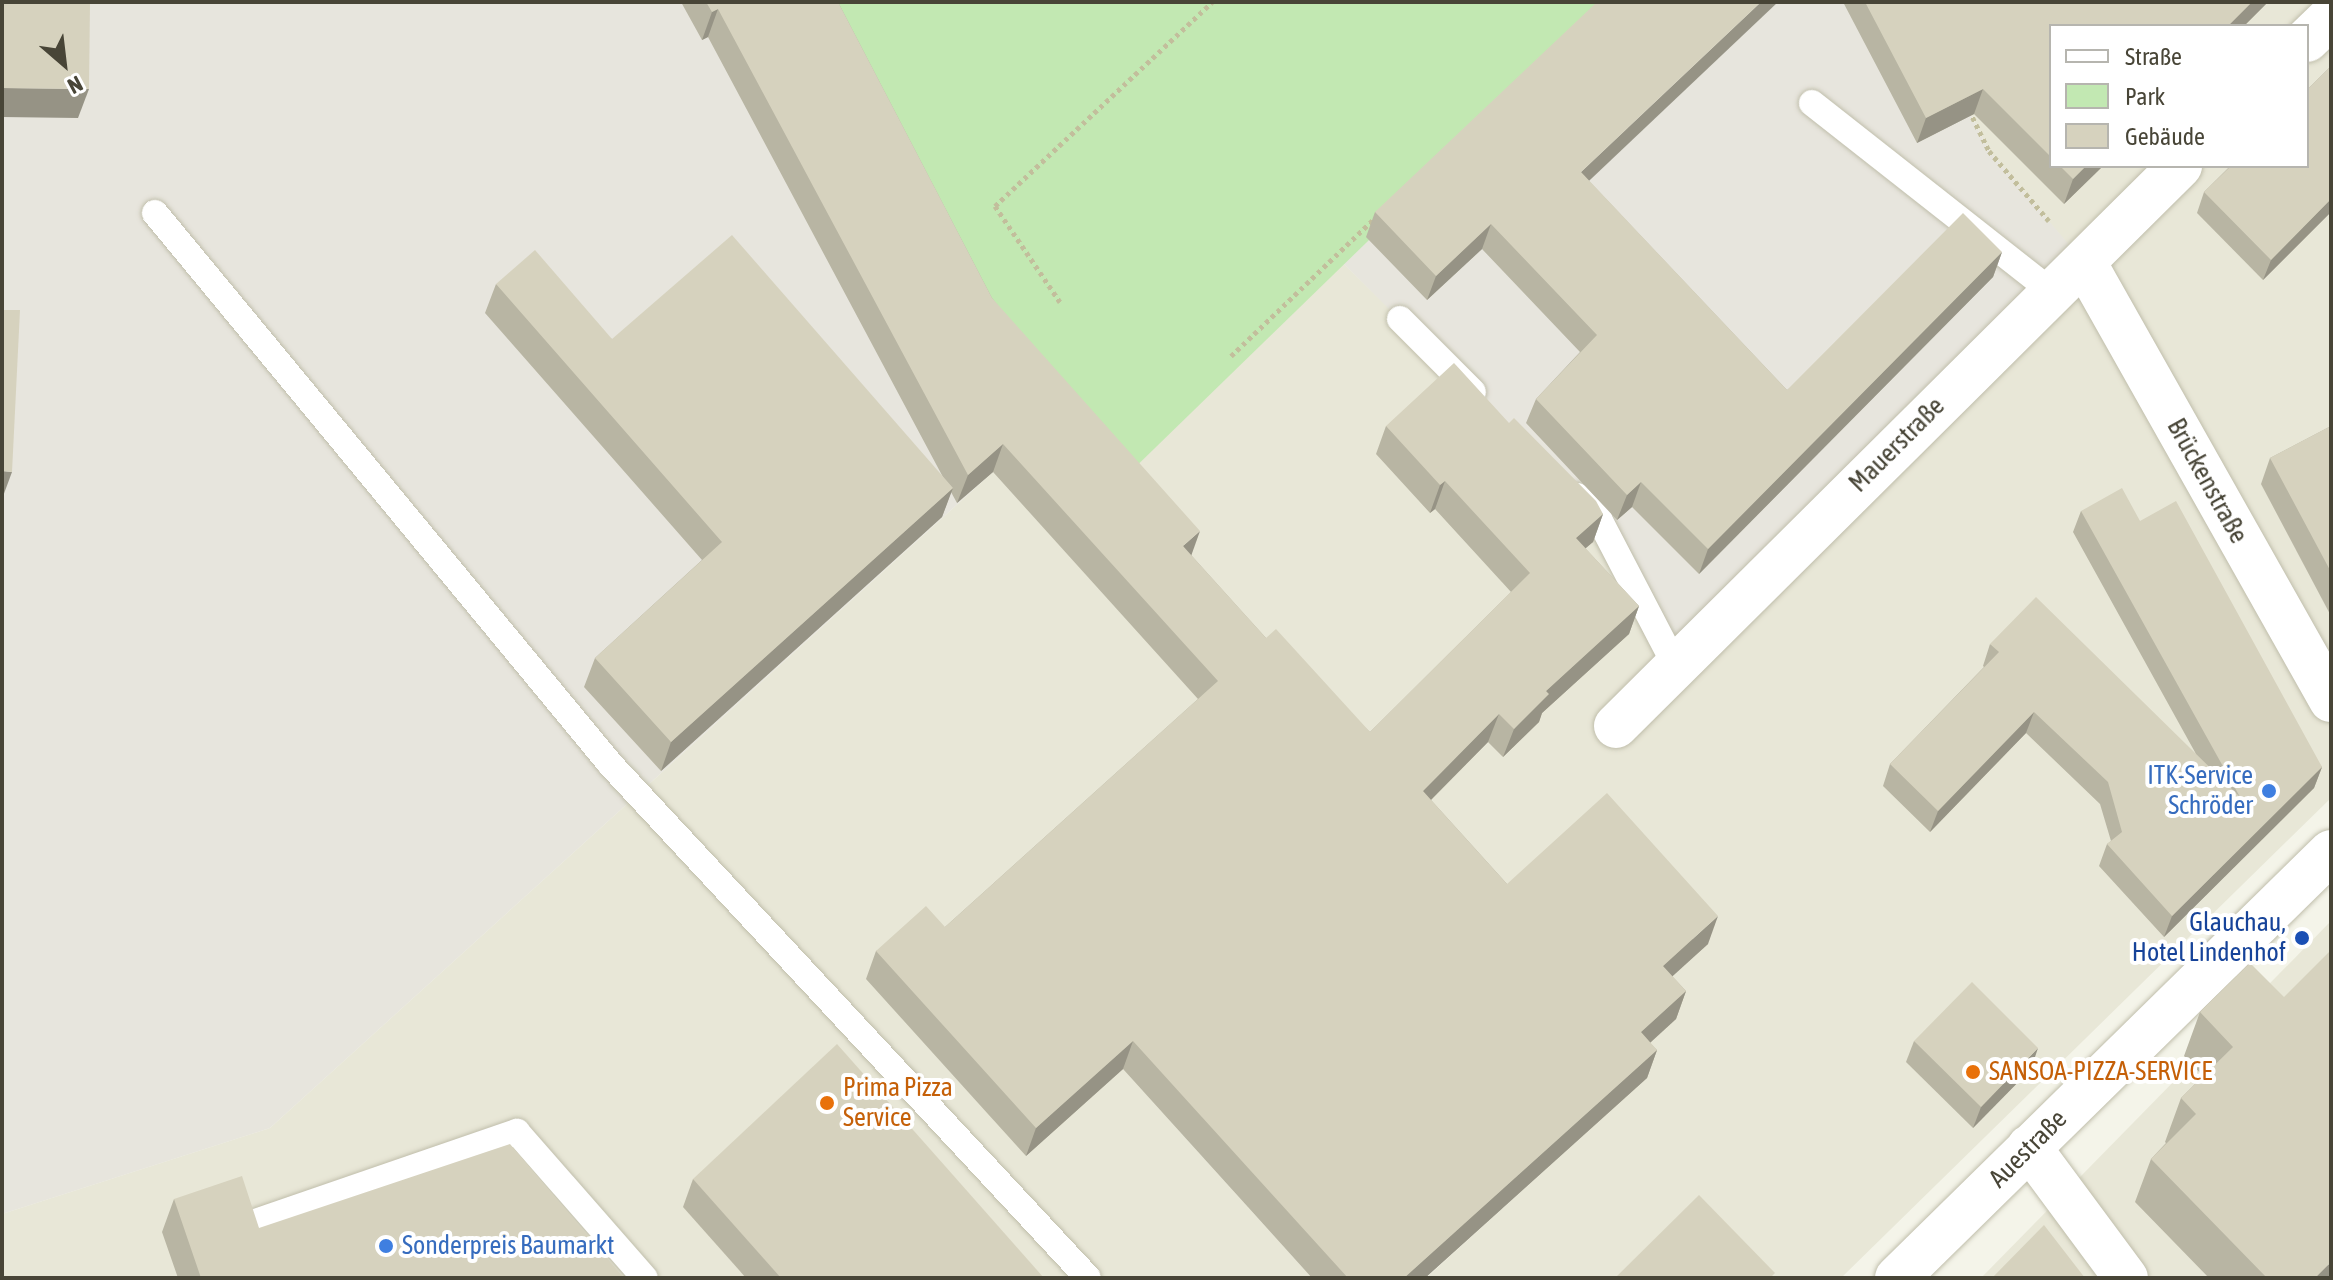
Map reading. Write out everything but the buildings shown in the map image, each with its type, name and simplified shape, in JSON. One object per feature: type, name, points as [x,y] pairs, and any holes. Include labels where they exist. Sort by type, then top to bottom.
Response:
[{"type":"street","points":[[2309,38],[2331,17]]},
{"type":"street","name":"Mauerstraße","points":[[1616,726],[2178,168]]},
{"type":"street","name":"Brückenstraße","points":[[2084,262],[2331,700]]},
{"type":"street","name":"Auestraße","points":[[1897,1278],[2331,852]]},
{"type":"street","points":[[2029,1147],[2126,1278]]},
{"type":"lane","points":[[1812,103],[2052,292]]},
{"type":"lane","points":[[155,213],[611,765],[1088,1278]]},
{"type":"lane","points":[[1400,319],[1489,408]]},
{"type":"lane","points":[[1555,474],[1599,519],[1675,665]]},
{"type":"lane","points":[[258,1221],[517,1132],[645,1278]]},
{"type":"path","points":[[1060,302],[995,206],[1212,2]]},
{"type":"path","points":[[1962,97],[1989,151],[2084,262]]},
{"type":"path","points":[[1231,356],[1377,217]]},
{"type":"shaded area","points":[[2,2],[814,2],[1058,413],[270,1128],[2,1214]]},
{"type":"shaded area","points":[[1614,2],[1914,2],[1989,151],[2084,262],[1675,665],[1599,519],[1341,261]]},
{"type":"shaded area","points":[[1914,2],[2331,2],[2331,798],[1841,1278],[1426,1278],[1646,1078],[1120,482],[1341,261],[1400,319],[2083,262],[1989,151]]},
{"type":"shaded area","points":[[993,472],[1208,709],[1123,1069],[1312,1278],[2,1278],[2,1214],[270,1128]]},
{"type":"shaded area","points":[[2331,921],[2331,1278],[1981,1278]]},
{"type":"green space","points":[[814,2],[1614,2],[1120,482],[1058,413]]},
{"type":"place","name":"ITK-Service Schröder","points":[[2269,791]]},
{"type":"place","name":"Glauchau, Hotel Lindenhof","points":[[2302,938]]},
{"type":"place","name":"SANSOA-PIZZA-SERVICE","points":[[1973,1072]]},
{"type":"place","name":"Prima Pizza Service","points":[[827,1103]]},
{"type":"place","name":"Sonderpreis Baumarkt","points":[[386,1246]]}]
